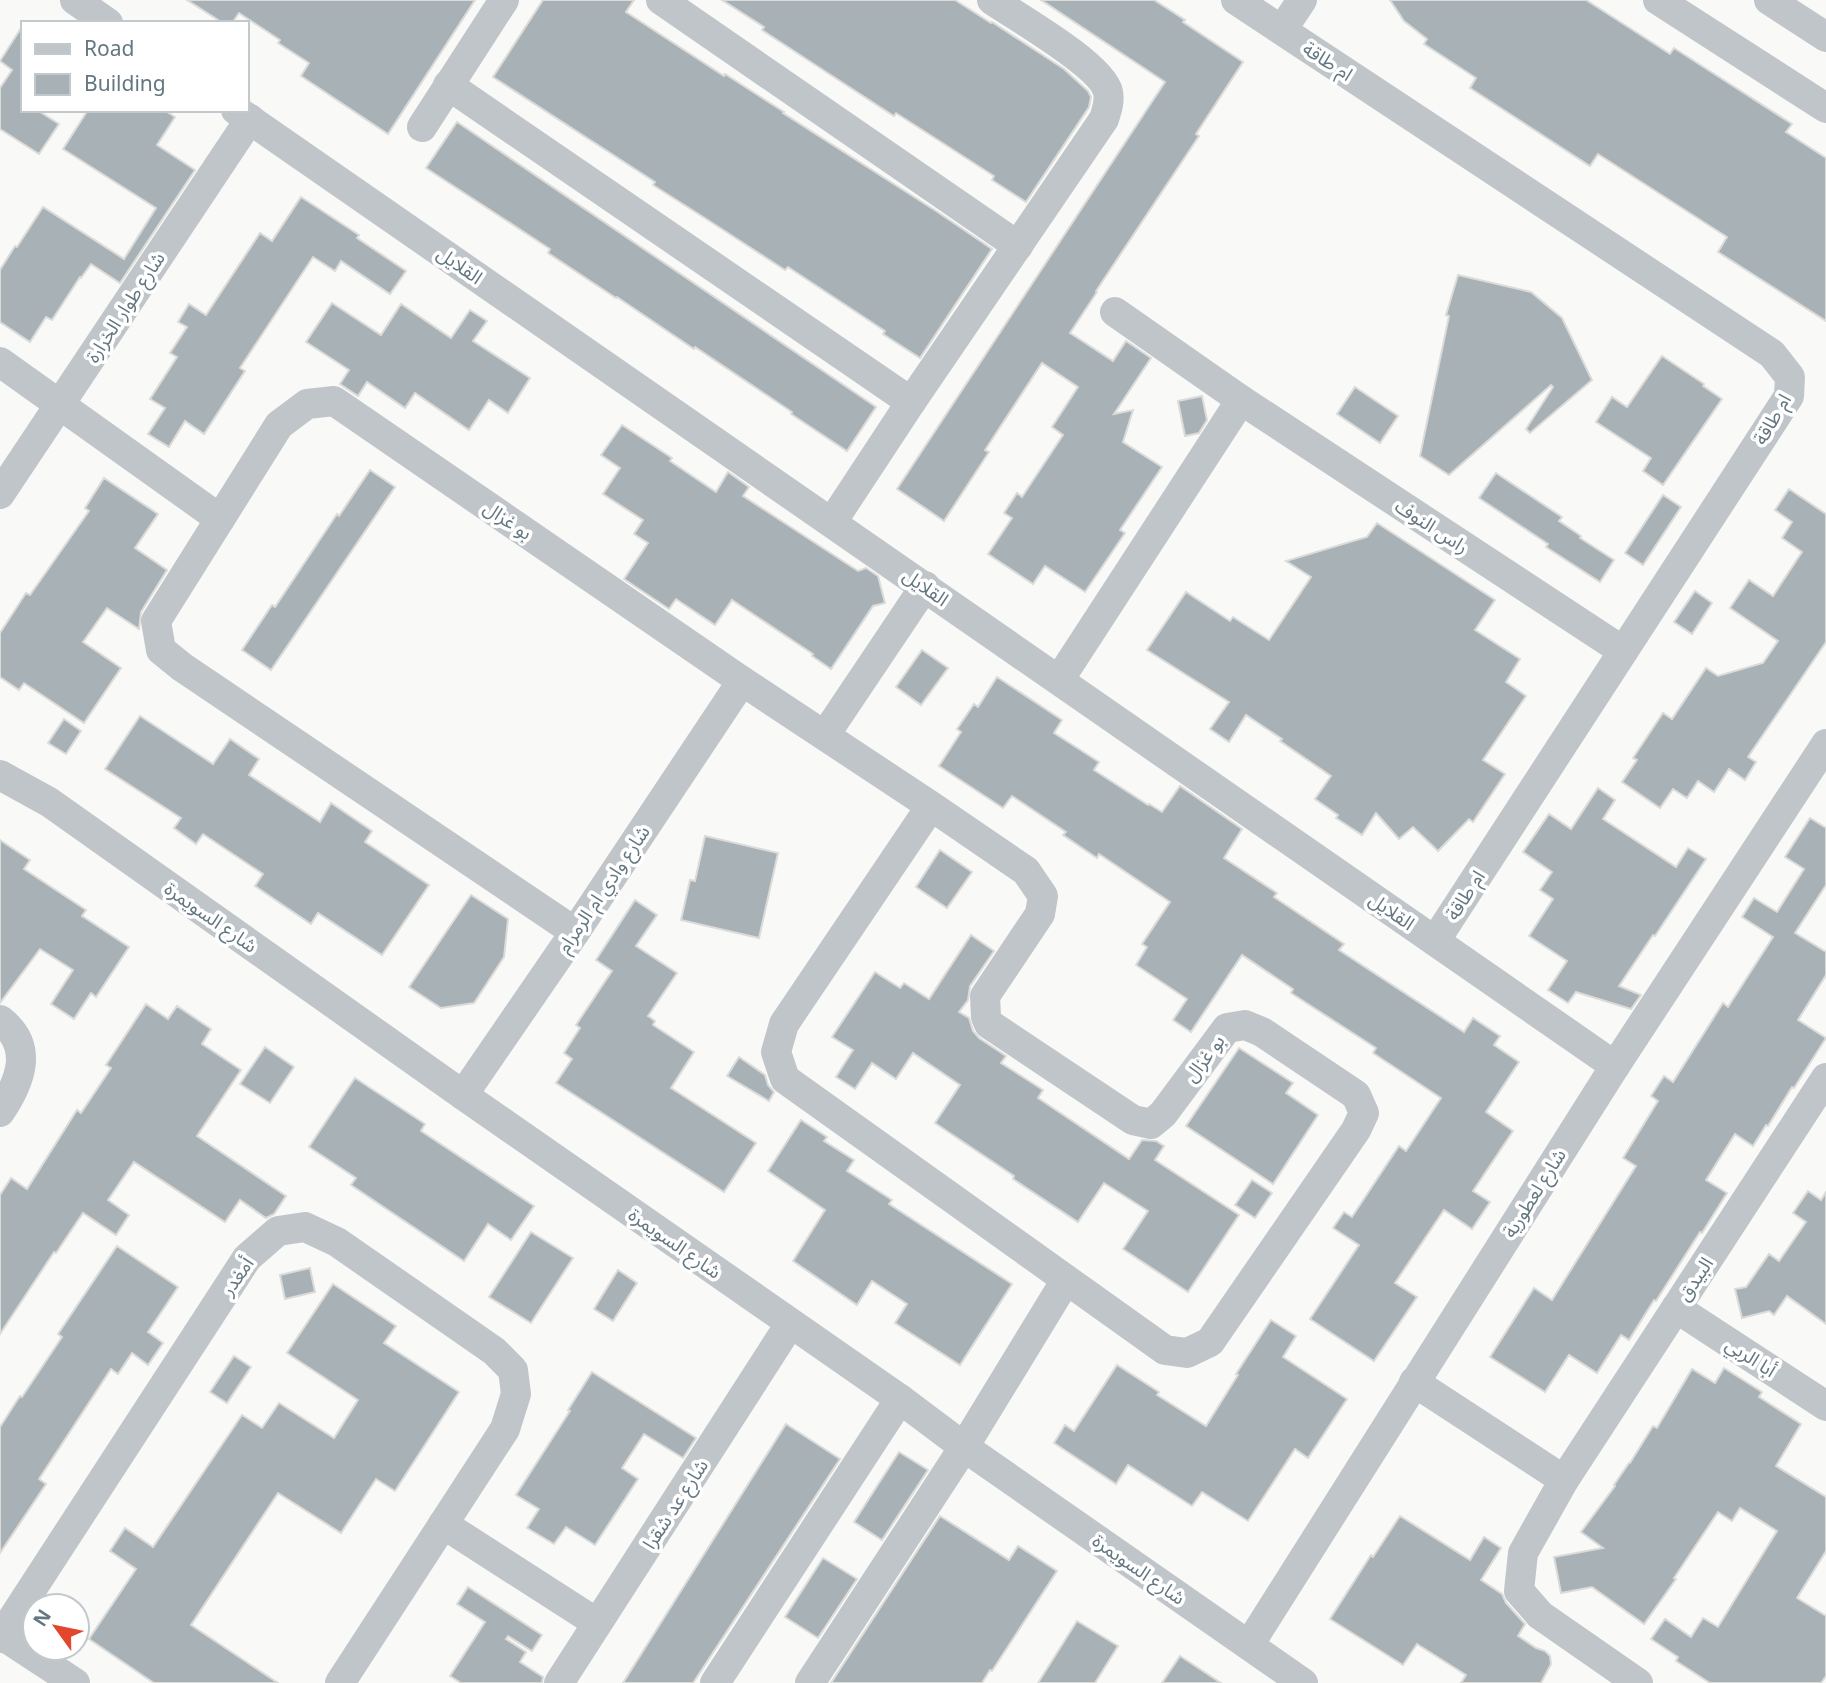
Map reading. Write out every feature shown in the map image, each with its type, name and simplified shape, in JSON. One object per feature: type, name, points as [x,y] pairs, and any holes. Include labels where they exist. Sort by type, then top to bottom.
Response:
[{"type":"street","points":[[75,0],[105,21]]},
{"type":"street","points":[[422,127],[504,0]]},
{"type":"street","points":[[661,0],[1018,246]]},
{"type":"street","points":[[832,522],[911,401],[1104,119],[1109,105],[1108,90],[1097,73],[1082,60],[992,0]]},
{"type":"street","name":"ام طاقة","points":[[1236,0],[1772,355],[1790,377],[1789,397],[1435,942]]},
{"type":"street","name":"ام طاقة","points":[[1282,30],[1302,0]]},
{"type":"street","points":[[1658,0],[1826,108]]},
{"type":"street","points":[[1769,0],[1826,37]]},
{"type":"street","points":[[448,85],[911,401]]},
{"type":"street","name":"شارع طوار الخرارة","points":[[0,494],[61,405],[243,115]]},
{"type":"street","name":"القلايل","points":[[243,115],[1615,1066]]},
{"type":"street","name":"راس النوف","points":[[1115,312],[1241,400],[1623,651]]},
{"type":"street","points":[[0,362],[220,519]]},
{"type":"street","points":[[1059,680],[1241,400]]},
{"type":"street","name":"بو غزال","points":[[575,932],[161,650],[156,621],[279,425],[307,404],[334,401],[742,681],[825,735],[931,806],[1026,871],[1043,896],[1040,914],[985,996],[989,1024],[1133,1120],[1151,1124],[1163,1114],[1227,1028],[1245,1025],[1262,1032],[1356,1095],[1364,1113],[1356,1130],[1210,1342],[1188,1353],[1166,1350],[785,1079],[776,1052],[784,1024],[931,806]]},
{"type":"street","points":[[825,735],[925,586]]},
{"type":"street","name":"شارع وادي ام الرمرام","points":[[463,1095],[742,681]]},
{"type":"street","name":"شارع لعطورية","points":[[1248,1645],[1615,1066],[1826,744]]},
{"type":"street","name":"شارع السويمرة","points":[[0,757],[49,802]]},
{"type":"street","name":"شارع السويمرة","points":[[0,775],[49,802],[1303,1683]]},
{"type":"street","points":[[0,1020],[19,1042],[22,1065],[13,1093],[0,1112]]},
{"type":"street","name":"البيدق","points":[[1639,1683],[1539,1615],[1519,1591],[1522,1553],[1563,1480],[1826,1078]]},
{"type":"street","name":"أمغدر","points":[[1,1637],[247,1258],[278,1231],[305,1227],[337,1242],[494,1351],[513,1370],[516,1394],[505,1429],[340,1683]]},
{"type":"street","points":[[810,1683],[964,1447],[1066,1280]]},
{"type":"street","name":"أبا الربي","points":[[1676,1308],[1826,1406]]},
{"type":"street","name":"شارع عد شقرا","points":[[559,1683],[790,1324]]},
{"type":"street","points":[[1414,1382],[1563,1480]]},
{"type":"street","points":[[715,1683],[900,1399]]},
{"type":"street","points":[[443,1524],[597,1623]]},
{"type":"street","points":[[1,1637],[75,1683]]},
{"type":"building","points":[[187,0],[475,0],[388,134],[301,76],[309,63],[278,43],[280,40],[239,13],[233,21],[220,21]]},
{"type":"building","points":[[543,0],[634,0],[626,12],[992,249],[920,358],[883,334],[885,331],[788,267],[785,270],[653,185],[655,182],[493,77]]},
{"type":"building","points":[[722,0],[955,0],[1064,69],[1088,91],[1091,97],[1089,107],[1026,202],[992,180],[994,176],[896,113],[894,116],[762,30],[764,27]]},
{"type":"building","points":[[1041,0],[1154,0],[1243,62],[1196,134],[1199,136],[1070,333],[1113,361],[1126,341],[1151,358],[1114,414],[1133,410],[1123,442],[1162,467],[1120,530],[1125,533],[1085,592],[1045,566],[1033,584],[988,554],[1012,518],[1004,513],[1017,493],[1022,497],[1063,435],[1052,427],[1078,387],[1042,363],[985,450],[989,452],[944,521],[897,489],[1165,82]]},
{"type":"building","points":[[1390,0],[1586,0],[1670,54],[1674,48],[1792,124],[1786,132],[1826,158],[1826,321],[1718,252],[1727,237],[1598,154],[1590,166],[1470,88],[1476,78],[1424,44],[1427,39],[1404,21]]},
{"type":"building","points":[[21,28],[21,112],[40,112],[59,124],[39,154],[0,129],[0,88],[12,70],[0,61]]},
{"type":"building","points":[[87,112],[167,112],[175,117],[157,145],[195,170],[120,283],[91,264],[52,320],[46,317],[30,342],[0,322],[0,270],[43,207],[124,259],[156,208],[63,149]]},
{"type":"building","points":[[457,122],[876,407],[847,451],[695,347],[694,349],[548,253],[550,249],[426,168]]},
{"type":"building","points":[[301,197],[359,235],[357,238],[406,271],[390,294],[341,261],[335,271],[313,257],[240,368],[245,371],[204,434],[185,421],[169,447],[148,434],[165,408],[150,399],[177,357],[170,353],[187,327],[178,322],[189,304],[206,315],[260,233],[272,241]]},
{"type":"building","points":[[1458,275],[1531,292],[1562,318],[1592,380],[1530,433],[1526,429],[1553,387],[1551,385],[1449,475],[1420,456],[1449,316],[1446,315]]},
{"type":"building","points":[[332,303],[381,335],[401,304],[451,338],[470,310],[487,321],[473,341],[530,378],[508,413],[489,400],[469,430],[415,393],[405,408],[367,382],[358,396],[340,384],[349,370],[306,342]]},
{"type":"building","points":[[1662,356],[1722,399],[1663,485],[1643,471],[1651,458],[1596,422],[1612,397],[1627,407]]},
{"type":"building","points":[[1355,387],[1398,416],[1380,443],[1337,414]]},
{"type":"building","points":[[1202,396],[1207,420],[1199,433],[1185,436],[1178,401]]},
{"type":"building","points":[[622,425],[672,458],[670,461],[716,492],[728,472],[749,487],[743,496],[858,571],[866,568],[878,576],[885,603],[873,606],[831,669],[732,600],[715,625],[676,599],[669,609],[624,579],[648,543],[634,534],[643,520],[603,494],[620,468],[601,455]]},
{"type":"building","points":[[370,470],[395,487],[271,670],[242,650]]},
{"type":"building","points":[[1496,473],[1562,517],[1559,521],[1614,560],[1600,582],[1479,498]]},
{"type":"building","points":[[104,478],[158,514],[135,548],[167,570],[141,612],[139,629],[107,608],[83,642],[121,668],[84,723],[24,683],[19,690],[0,677],[0,633],[26,593],[30,595],[89,511],[85,508]]},
{"type":"building","points":[[1789,489],[1826,514],[1826,642],[1748,757],[1756,762],[1745,780],[1729,769],[1714,792],[1698,781],[1687,798],[1673,789],[1660,808],[1622,782],[1637,760],[1633,758],[1663,713],[1672,719],[1706,668],[1718,676],[1763,663],[1778,641],[1730,608],[1749,580],[1773,596],[1802,552],[1782,538],[1792,522],[1775,510]]},
{"type":"building","points":[[1663,495],[1681,507],[1643,565],[1625,553]]},
{"type":"building","points":[[1377,523],[1495,600],[1475,630],[1520,659],[1506,682],[1526,696],[1483,760],[1505,774],[1473,822],[1469,819],[1438,851],[1413,827],[1399,839],[1376,813],[1362,835],[1336,818],[1338,815],[1315,799],[1331,776],[1246,715],[1229,742],[1210,729],[1229,702],[1147,650],[1186,592],[1230,621],[1233,617],[1269,640],[1311,577],[1286,561],[1367,537]]},
{"type":"building","points":[[1695,591],[1712,603],[1692,634],[1674,622]]},
{"type":"building","points":[[922,650],[948,668],[921,705],[896,687]]},
{"type":"building","points":[[997,677],[1062,720],[1054,733],[1099,762],[1094,770],[1148,805],[1162,812],[1180,786],[1242,829],[1224,858],[1277,893],[1274,897],[1344,944],[1339,950],[1464,1032],[1473,1018],[1500,1036],[1494,1045],[1519,1062],[1486,1112],[1513,1131],[1473,1191],[1490,1202],[1472,1229],[1444,1210],[1395,1283],[1417,1297],[1374,1361],[1310,1319],[1359,1245],[1333,1228],[1344,1212],[1352,1217],[1399,1146],[1406,1151],[1441,1098],[1373,1053],[1376,1048],[1291,993],[1293,989],[1242,955],[1191,1032],[1173,1020],[1187,999],[1136,965],[1147,947],[1142,944],[1170,902],[1099,854],[1097,858],[1063,835],[1066,832],[1012,796],[1003,808],[939,766],[961,732],[957,729],[974,704],[978,707]]},
{"type":"building","points":[[140,716],[213,764],[230,739],[259,759],[249,775],[320,822],[331,803],[372,831],[365,842],[429,885],[382,955],[318,913],[311,924],[255,886],[263,874],[203,834],[196,844],[174,828],[181,818],[105,769]]},
{"type":"building","points":[[64,719],[81,731],[66,754],[48,743]]},
{"type":"building","points":[[1598,788],[1615,800],[1603,819],[1676,867],[1688,848],[1706,859],[1619,986],[1641,995],[1631,1009],[1576,992],[1568,1003],[1548,990],[1567,961],[1529,936],[1553,899],[1540,890],[1552,872],[1523,852],[1549,814],[1571,829]]},
{"type":"building","points":[[1810,818],[1826,828],[1826,885],[1795,933],[1826,952],[1826,975],[1798,1020],[1826,1038],[1753,1146],[1735,1134],[1706,1180],[1727,1193],[1629,1340],[1621,1335],[1597,1373],[1569,1355],[1545,1392],[1490,1357],[1534,1288],[1552,1300],[1636,1166],[1623,1158],[1658,1101],[1651,1096],[1664,1076],[1673,1082],[1723,1003],[1728,1007],[1773,937],[1742,917],[1754,898],[1777,912],[1804,869],[1785,857]]},
{"type":"building","points":[[705,836],[778,853],[759,938],[681,920],[690,880],[695,881]]},
{"type":"building","points":[[0,840],[30,860],[24,869],[86,910],[82,916],[129,947],[96,997],[91,993],[74,1019],[51,1004],[73,970],[40,949],[0,1003]]},
{"type":"building","points":[[940,850],[972,872],[947,908],[916,887]]},
{"type":"building","points":[[471,895],[508,919],[504,957],[474,1003],[441,1008],[409,987]]},
{"type":"building","points":[[635,900],[657,915],[636,946],[677,973],[648,1016],[655,1021],[653,1025],[694,1052],[671,1088],[756,1143],[724,1192],[556,1083],[572,1059],[564,1053],[580,1028],[576,1025],[612,971],[596,960]]},
{"type":"building","points":[[971,935],[994,951],[970,986],[968,1000],[959,1012],[969,1018],[973,1031],[979,1038],[1006,1056],[1001,1063],[1043,1090],[1038,1098],[1129,1159],[1142,1140],[1156,1141],[1164,1146],[1155,1160],[1239,1215],[1188,1292],[1123,1249],[1148,1211],[1104,1183],[1078,1222],[935,1123],[960,1085],[913,1053],[896,1079],[872,1063],[855,1089],[836,1077],[853,1050],[832,1037],[875,972],[900,988],[904,983],[929,999]]},
{"type":"building","points":[[146,1004],[168,1019],[177,1006],[211,1029],[202,1044],[241,1070],[197,1136],[286,1196],[274,1214],[266,1218],[240,1200],[225,1222],[134,1162],[108,1200],[129,1215],[116,1235],[83,1213],[0,1334],[0,1195],[11,1178],[27,1189],[77,1110],[81,1113],[111,1068],[106,1065]]},
{"type":"building","points":[[265,1047],[294,1067],[270,1103],[240,1084]]},
{"type":"building","points":[[1239,1048],[1293,1083],[1286,1093],[1318,1115],[1273,1184],[1186,1126]]},
{"type":"building","points":[[739,1057],[765,1075],[774,1092],[769,1101],[727,1076]]},
{"type":"building","points":[[355,1078],[425,1124],[421,1131],[534,1206],[511,1240],[488,1224],[464,1261],[351,1185],[356,1178],[309,1147]]},
{"type":"building","points":[[801,1120],[827,1137],[824,1141],[854,1160],[847,1171],[892,1200],[889,1204],[1012,1284],[960,1365],[895,1323],[907,1304],[872,1281],[857,1305],[793,1261],[825,1210],[768,1171]]},
{"type":"building","points":[[1252,1180],[1272,1193],[1255,1218],[1235,1205]]},
{"type":"building","points":[[1808,1191],[1821,1200],[1826,1192],[1826,1324],[1787,1296],[1774,1315],[1769,1311],[1742,1318],[1735,1289],[1746,1287],[1769,1254],[1779,1261],[1806,1222],[1793,1213]]},
{"type":"building","points":[[531,1232],[573,1258],[531,1323],[489,1297]]},
{"type":"building","points":[[117,1246],[178,1287],[148,1332],[163,1343],[148,1365],[132,1353],[118,1374],[111,1369],[39,1479],[46,1484],[0,1553],[0,1427],[62,1337],[58,1334]]},
{"type":"building","points":[[310,1268],[315,1292],[285,1299],[280,1275]]},
{"type":"building","points":[[618,1270],[637,1283],[613,1321],[594,1309]]},
{"type":"building","points":[[333,1284],[396,1326],[384,1343],[459,1392],[395,1491],[376,1479],[341,1533],[278,1493],[191,1625],[278,1683],[154,1683],[91,1640],[91,1636],[136,1569],[110,1551],[125,1528],[153,1547],[242,1415],[262,1428],[279,1403],[334,1438],[358,1400],[287,1353]]},
{"type":"building","points":[[1271,1320],[1296,1336],[1283,1357],[1347,1399],[1308,1458],[1295,1449],[1248,1521],[1202,1492],[1192,1506],[1128,1465],[1116,1484],[1054,1443],[1065,1425],[1074,1431],[1117,1365],[1159,1392],[1157,1395],[1206,1426]]},
{"type":"building","points":[[234,1356],[251,1367],[227,1403],[210,1392]]},
{"type":"building","points":[[1724,1368],[1762,1392],[1759,1397],[1801,1424],[1776,1466],[1826,1497],[1826,1551],[1797,1598],[1826,1616],[1826,1676],[1821,1683],[1710,1683],[1676,1661],[1678,1657],[1651,1639],[1665,1619],[1691,1637],[1703,1618],[1718,1627],[1777,1531],[1740,1508],[1732,1521],[1718,1512],[1644,1624],[1592,1587],[1561,1593],[1554,1557],[1603,1548],[1581,1532],[1615,1486],[1653,1426],[1657,1428],[1692,1369],[1715,1383]]},
{"type":"building","points":[[592,1372],[696,1438],[683,1458],[644,1434],[622,1468],[638,1479],[595,1545],[566,1527],[554,1544],[527,1528],[539,1509],[516,1495]]},
{"type":"building","points":[[786,1424],[840,1459],[693,1683],[623,1683]]},
{"type":"building","points":[[899,1452],[928,1470],[882,1540],[854,1522]]},
{"type":"building","points":[[940,1516],[1009,1560],[1018,1546],[1057,1571],[982,1683],[831,1683]]},
{"type":"building","points":[[1400,1516],[1470,1560],[1484,1537],[1501,1548],[1481,1580],[1502,1594],[1506,1603],[1525,1624],[1518,1636],[1550,1656],[1551,1664],[1541,1683],[1461,1683],[1466,1675],[1417,1644],[1403,1665],[1330,1619]]},
{"type":"building","points":[[823,1558],[857,1579],[818,1638],[785,1617]]},
{"type":"building","points":[[468,1587],[542,1635],[532,1651],[508,1636],[506,1639],[526,1652],[520,1662],[543,1677],[542,1683],[461,1683],[450,1676],[485,1622],[457,1604]]},
{"type":"building","points":[[1077,1621],[1118,1646],[1095,1683],[1038,1683]]},
{"type":"building","points":[[1180,1656],[1221,1683],[1162,1683]]}]
